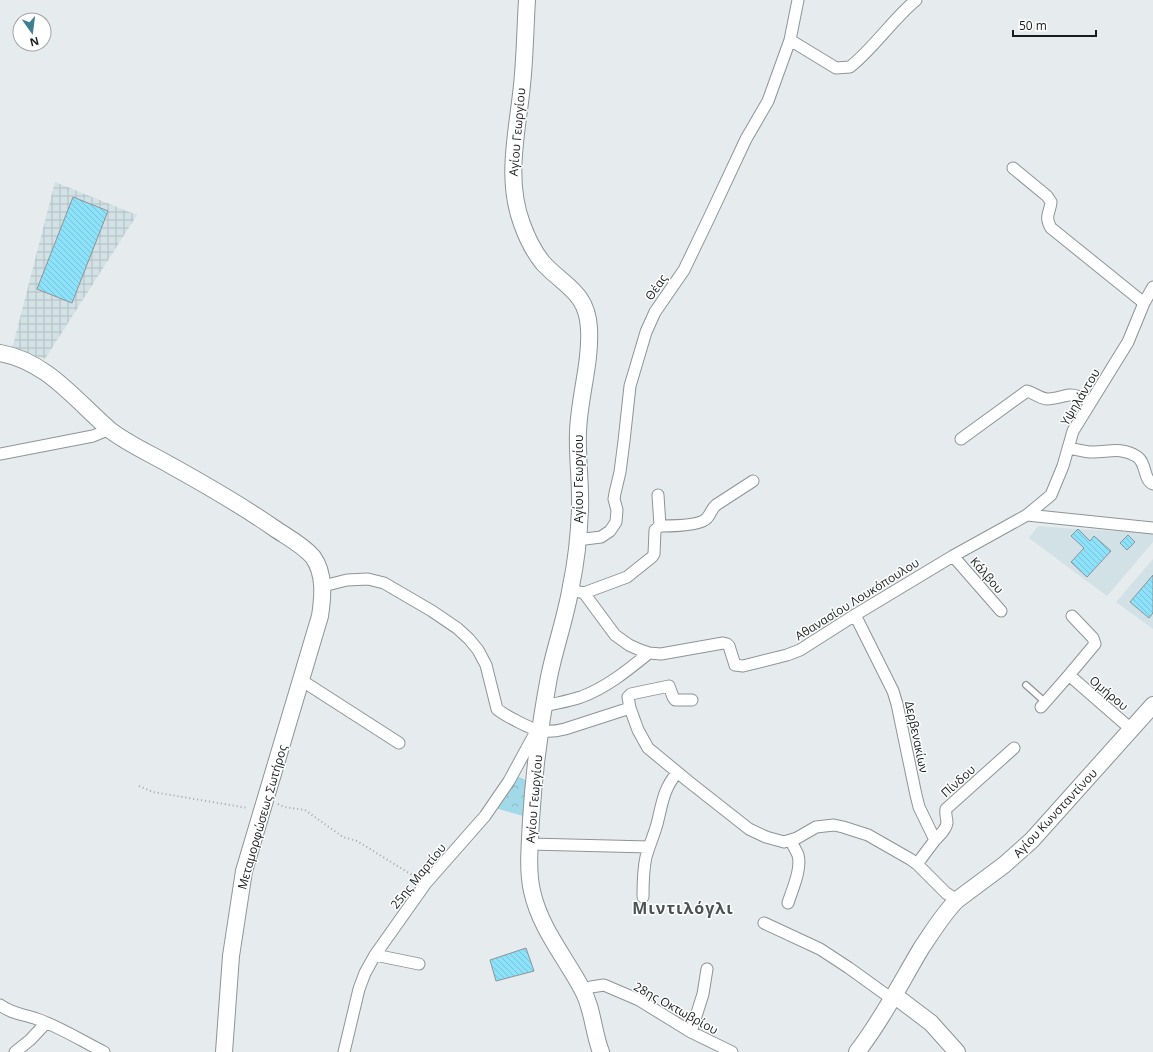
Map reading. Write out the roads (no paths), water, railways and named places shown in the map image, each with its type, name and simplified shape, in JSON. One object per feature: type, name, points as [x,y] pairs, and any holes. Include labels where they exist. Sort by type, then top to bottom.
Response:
[{"type":"street","name":"Αγίου Γεωργίου","points":[[527,0],[521,91],[513,166],[514,201],[530,244],[542,262],[572,288],[584,305],[589,325],[586,370],[578,430],[580,509],[577,540],[578,591],[550,671],[540,732],[534,779],[530,844],[531,890],[535,904],[544,924],[588,1001],[597,1042],[601,1052]]},
{"type":"street","name":"Θέας","points":[[577,540],[600,538],[610,531],[616,522],[617,510],[614,499],[620,472],[630,386],[646,332],[655,312],[684,270],[746,139],[768,101],[790,40],[798,0]]},
{"type":"street","points":[[790,40],[836,68],[850,67],[864,54],[894,20],[916,0]]},
{"type":"street","points":[[1013,168],[1047,196],[1051,202],[1050,209],[1047,214],[1047,222],[1051,228],[1144,303]]},
{"type":"street","name":"Υψηλάντου","points":[[1027,515],[1051,495],[1063,466],[1073,431],[1128,342],[1144,303],[1153,287]]},
{"type":"street","name":"Μεταμορφώσεως Σωτήρος","points":[[0,353],[11,355],[26,361],[42,370],[73,395],[110,430],[122,439],[183,472],[230,500],[305,549],[313,557],[317,565],[322,586],[320,616],[244,871],[238,901],[229,971],[224,1052]]},
{"type":"street","points":[[961,439],[1027,391],[1033,392],[1040,398],[1050,399],[1070,395],[1078,396],[1090,402]]},
{"type":"street","points":[[0,455],[93,436],[110,430]]},
{"type":"street","points":[[1068,448],[1090,452],[1122,450],[1136,456],[1141,460],[1147,479],[1153,484]]},
{"type":"street","points":[[545,706],[579,698],[589,694],[627,671],[649,653],[629,645],[616,635],[578,591],[627,577],[654,554],[654,534],[655,530],[660,526],[700,522],[707,519],[713,507],[753,480]]},
{"type":"street","points":[[658,495],[660,526]]},
{"type":"street","points":[[1027,515],[1153,528]]},
{"type":"street","name":"Αθανασίου Λουκόπουλου","points":[[649,653],[661,654],[723,643],[729,646],[735,665],[743,666],[787,655],[800,650],[953,556],[1027,515]]},
{"type":"street","name":"Κάλβου","points":[[953,556],[1001,611]]},
{"type":"street","points":[[322,586],[368,579],[384,583],[432,611],[457,628],[478,650],[486,665],[497,709],[520,723],[540,732],[565,729],[630,708]]},
{"type":"street","name":"Δερβενακίων","points":[[855,615],[893,691],[916,795],[922,813],[935,840]]},
{"type":"street","points":[[1043,705],[1095,644],[1093,638],[1072,616]]},
{"type":"street","name":"Ομήρου","points":[[1069,675],[1132,730]]},
{"type":"street","points":[[301,680],[399,743]]},
{"type":"street","points":[[692,700],[675,700],[669,686],[631,694],[628,697],[630,708],[638,730],[648,748],[677,773],[749,829],[766,837],[784,842],[798,838],[816,828],[834,825],[868,835],[917,864],[942,889],[957,900]]},
{"type":"street","name":"Αγίου Κωνσταντίνου","points":[[857,1052],[893,997],[934,928],[957,900],[1022,850],[1046,826],[1153,705]]},
{"type":"street","name":"25ης Μαρτίου","points":[[344,1052],[359,989],[375,956],[426,884],[486,816],[509,781],[534,735],[540,732]]},
{"type":"street","name":"Πίνδου","points":[[935,840],[944,830],[947,823],[945,815],[946,809],[1014,748]]},
{"type":"street","points":[[643,897],[643,875],[658,822],[665,790],[668,783],[677,773]]},
{"type":"street","points":[[788,903],[798,872],[799,862],[791,840]]},
{"type":"street","points":[[917,864],[935,840]]},
{"type":"street","points":[[530,844],[650,847]]},
{"type":"street","points":[[764,923],[820,949],[893,997],[931,1023],[957,1052]]},
{"type":"street","points":[[375,956],[419,964]]},
{"type":"street","points":[[691,1032],[702,994],[707,969]]},
{"type":"street","name":"28ης Οκτωβρίου","points":[[583,990],[604,985],[639,1000],[691,1032],[732,1052]]},
{"type":"street","points":[[0,1004],[17,1014],[37,1019],[58,1028],[104,1052]]},
{"type":"street","points":[[15,1052],[30,1040],[46,1023]]},
{"type":"lane","points":[[1026,685],[1043,705]]},
{"type":"district","name":"Μιντιλόγλι","points":[[683,908]]}]
